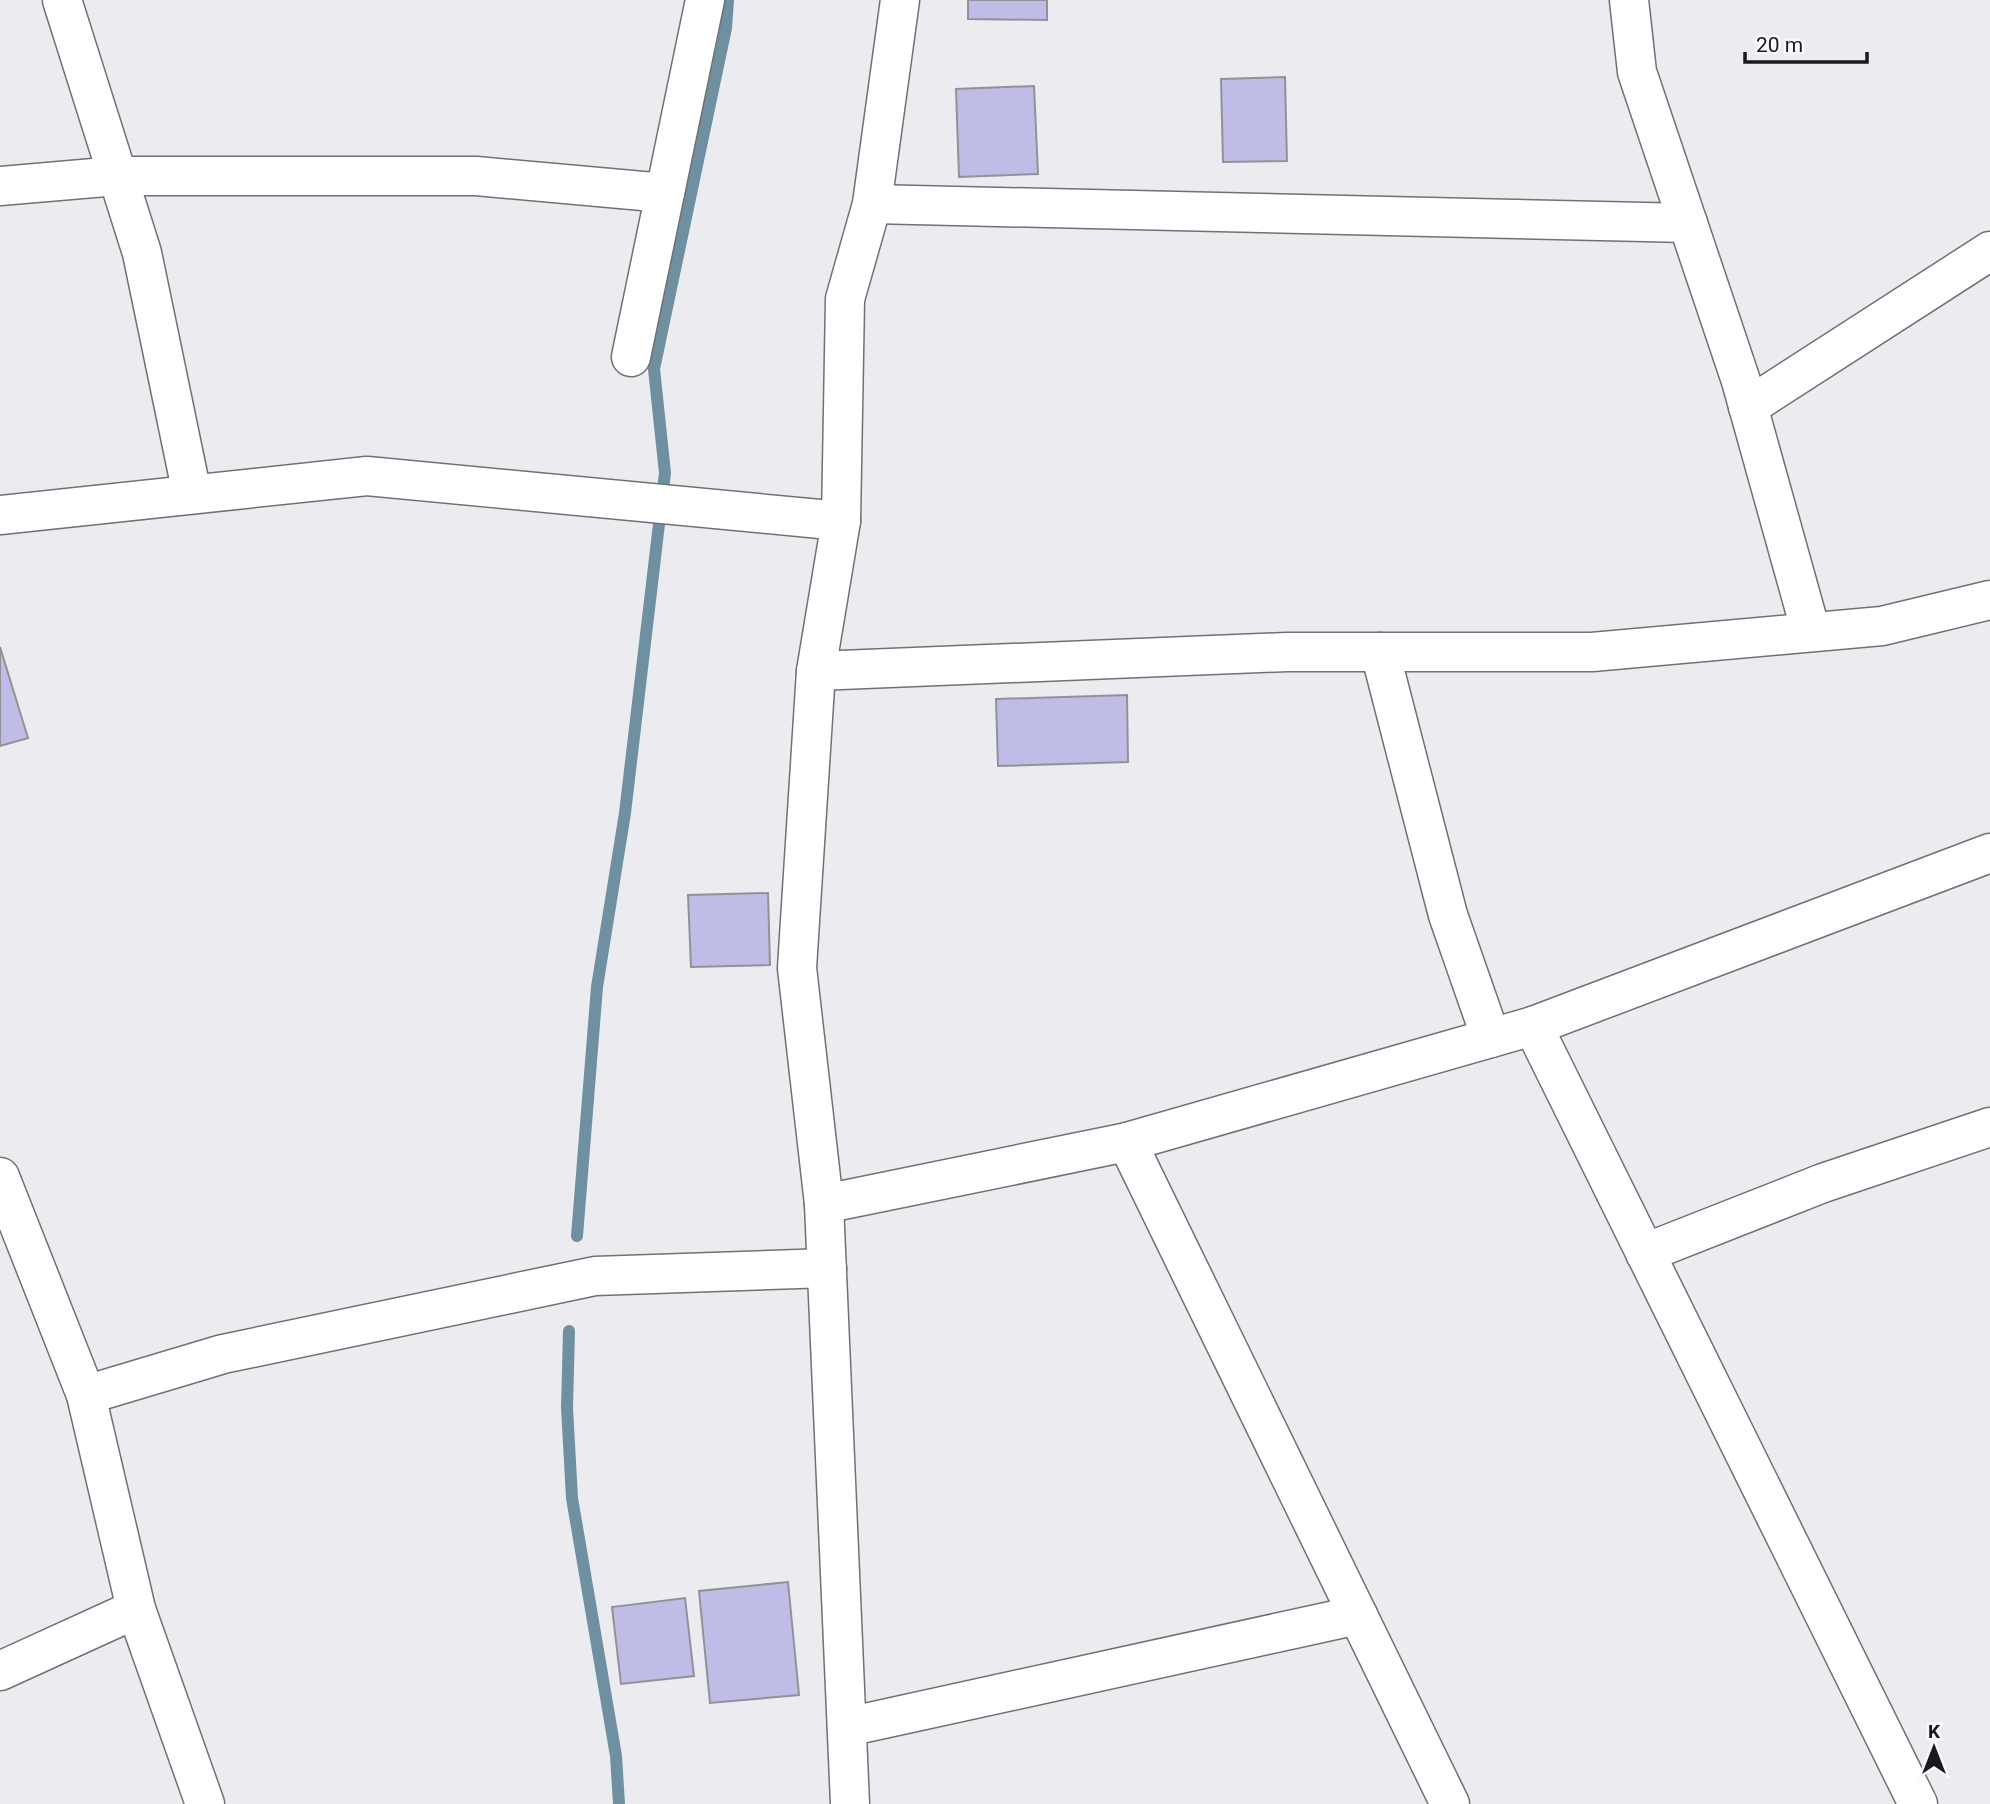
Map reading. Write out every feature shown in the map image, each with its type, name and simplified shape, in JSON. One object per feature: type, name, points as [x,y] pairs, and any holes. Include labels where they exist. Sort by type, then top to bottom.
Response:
[{"type":"street","points":[[62,0],[142,253],[192,494]]},
{"type":"street","points":[[631,357],[705,0]]},
{"type":"street","points":[[850,1804],[824,1204],[797,968],[816,671],[841,521],[845,299],[872,204],[900,0]]},
{"type":"street","points":[[1629,0],[1637,72],[1748,407],[1811,632]]},
{"type":"street","points":[[0,186],[117,176],[476,176],[665,193]]},
{"type":"street","points":[[872,204],[1688,223]]},
{"type":"street","points":[[1748,407],[1990,251]]},
{"type":"street","points":[[0,515],[367,477],[841,521]]},
{"type":"street","points":[[816,671],[1287,652],[1592,652],[1882,625],[1990,600]]},
{"type":"street","points":[[1380,652],[1448,915],[1490,1038]]},
{"type":"street","points":[[824,1204],[1127,1142],[1533,1026],[1990,853]]},
{"type":"street","points":[[1533,1026],[1918,1804]]},
{"type":"street","points":[[1646,1253],[1823,1184],[1990,1127]]},
{"type":"street","points":[[1127,1142],[1450,1804]]},
{"type":"street","points":[[0,1177],[86,1395],[136,1609],[205,1804]]},
{"type":"street","points":[[86,1395],[223,1354],[595,1276],[827,1268]]},
{"type":"street","points":[[0,1671],[136,1609]]},
{"type":"street","points":[[846,1727],[1358,1615]]},
{"type":"building","points":[[968,0],[1047,0],[1047,20],[968,19]]},
{"type":"building","points":[[1285,77],[1287,161],[1223,162],[1221,79]]},
{"type":"building","points":[[1034,86],[1038,174],[959,177],[956,89]]},
{"type":"building","points":[[0,647],[28,738],[0,746]]},
{"type":"building","points":[[1127,695],[1128,762],[998,766],[996,699]]},
{"type":"building","points":[[768,893],[770,965],[691,967],[688,895]]},
{"type":"building","points":[[788,1582],[799,1695],[710,1703],[699,1591]]},
{"type":"building","points":[[685,1598],[694,1676],[621,1684],[612,1607]]},
{"type":"waterway","points":[[577,1236],[597,987],[625,813],[665,473],[654,369],[726,28],[728,0]]},
{"type":"waterway","points":[[569,1331],[567,1408],[572,1498],[616,1756],[619,1804]]}]
